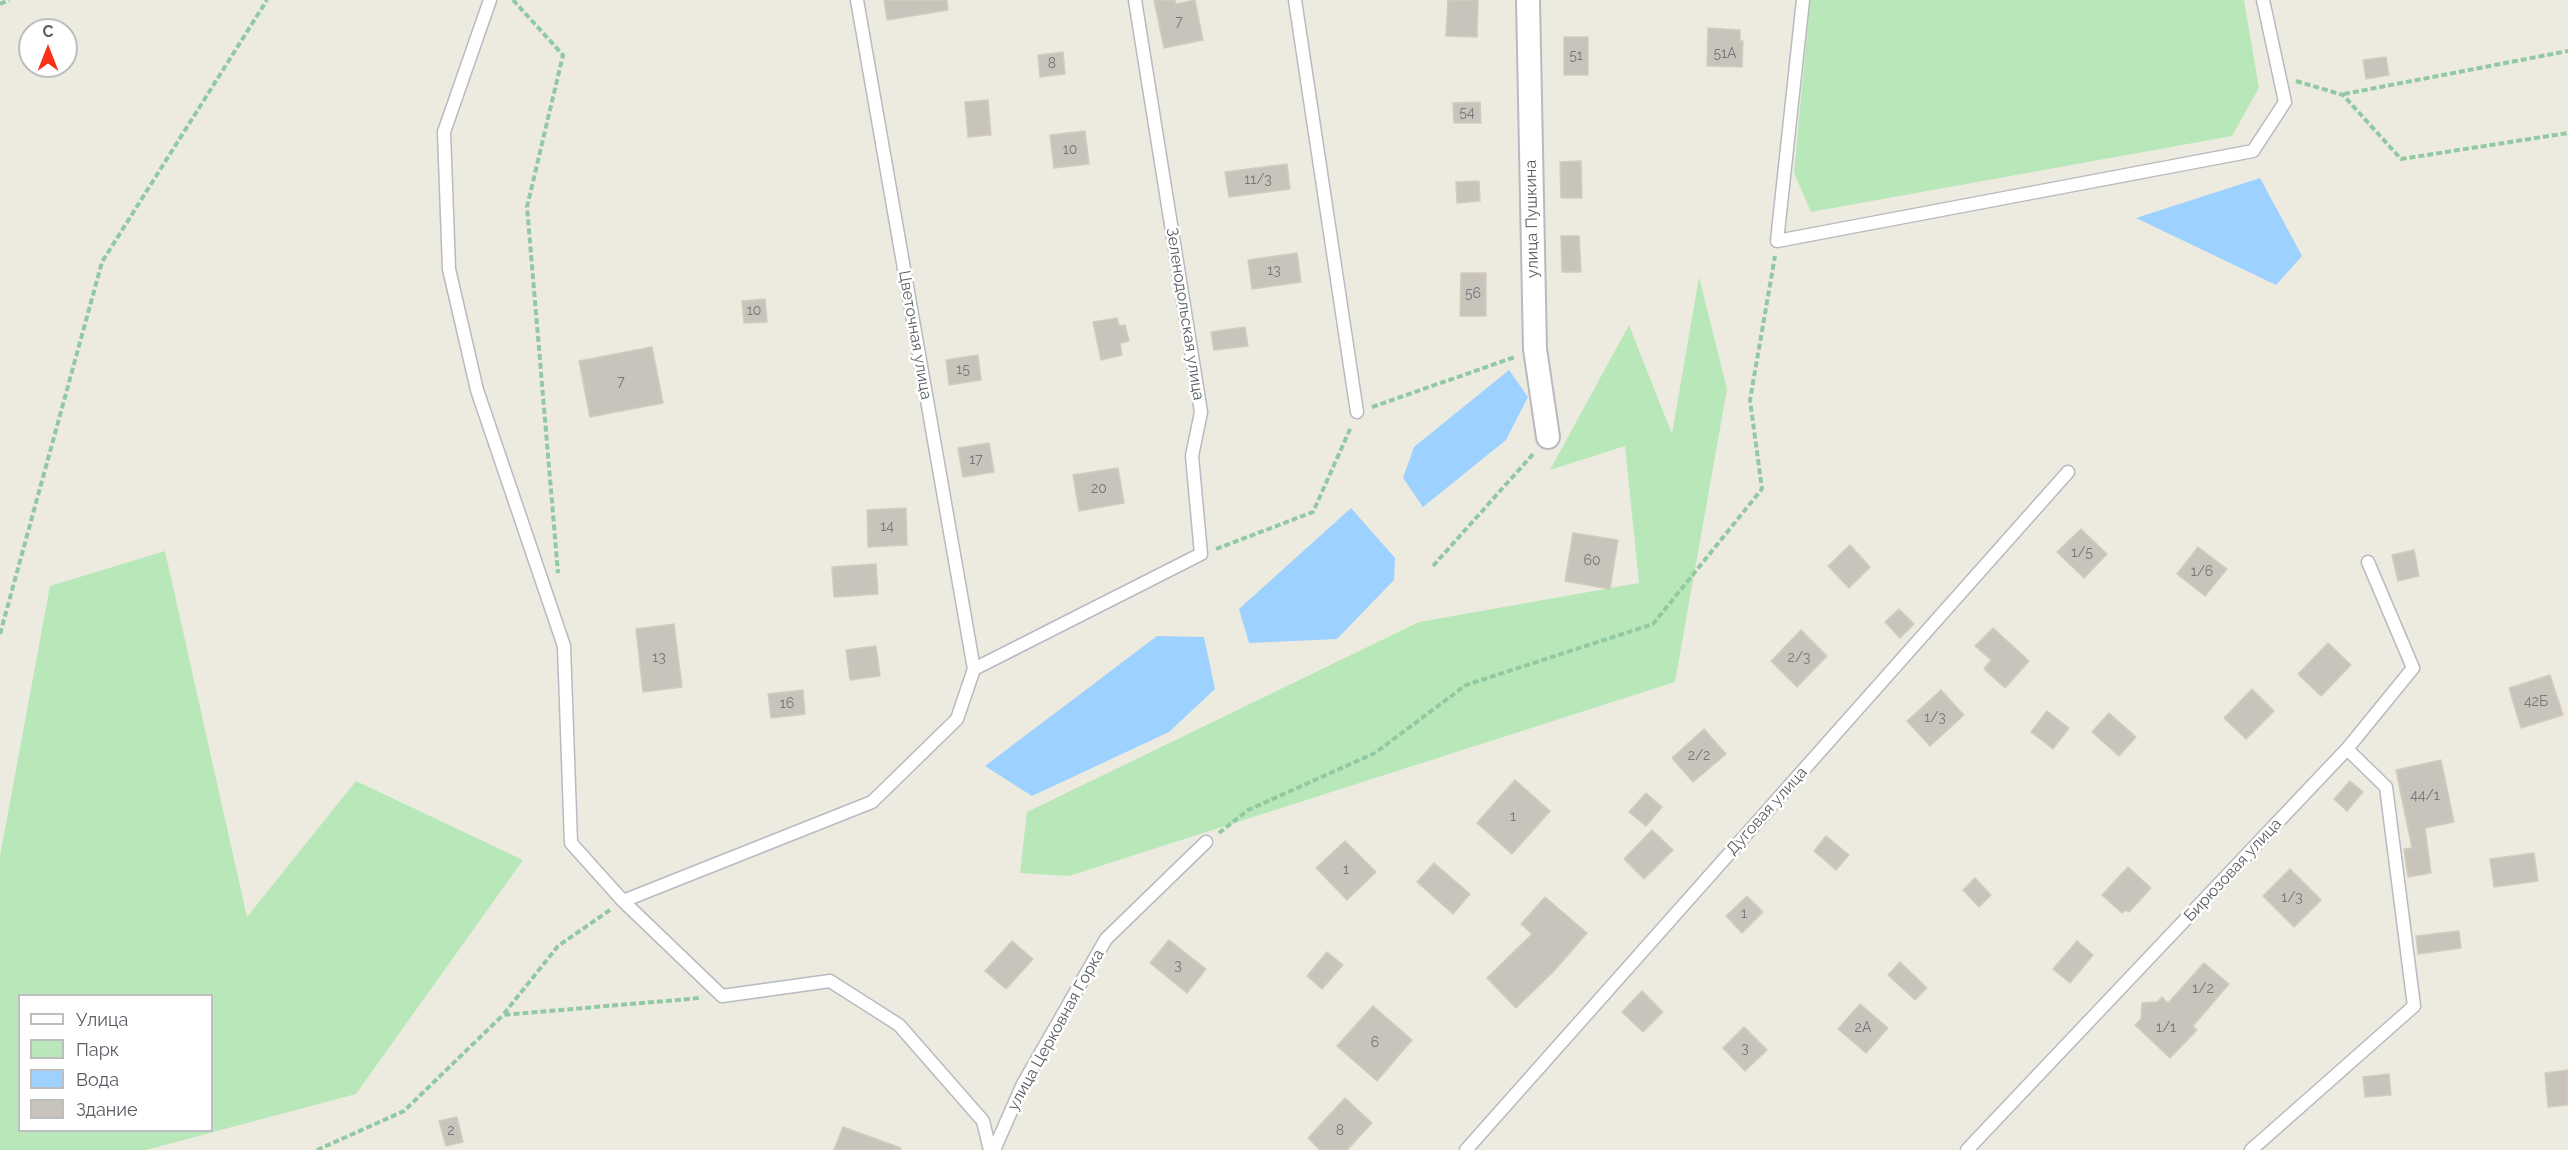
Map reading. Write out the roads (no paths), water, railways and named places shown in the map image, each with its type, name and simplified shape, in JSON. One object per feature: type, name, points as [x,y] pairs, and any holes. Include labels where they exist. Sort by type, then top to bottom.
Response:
[{"type":"street","name":"улица Пушкина","points":[[1528,0],[1535,349],[1548,437]]},
{"type":"lane","points":[[490,0],[444,132],[449,268],[477,390],[564,646],[572,843],[623,901],[722,996],[830,981],[899,1025],[983,1121],[992,1150]]},
{"type":"lane","name":"Цветочная улица","points":[[857,0],[974,669]]},
{"type":"lane","name":"Зеленодольская улица","points":[[974,669],[1201,554],[1192,456],[1201,412],[1135,0]]},
{"type":"lane","points":[[1295,0],[1357,412]]},
{"type":"lane","points":[[1803,0],[1777,241],[2253,151],[2285,102],[2263,0]]},
{"type":"lane","name":"Дуговая улица","points":[[1466,1150],[2068,472]]},
{"type":"lane","name":"Бирюзовая улица","points":[[1967,1150],[2347,749],[2413,668],[2368,562]]},
{"type":"lane","points":[[623,901],[872,802],[957,719],[974,669]]},
{"type":"lane","points":[[2251,1150],[2414,1006],[2386,787],[2347,749]]},
{"type":"lane","name":"улица Церковная Горка","points":[[992,1150],[1023,1084],[1106,939],[1206,842]]},
{"type":"water","points":[[2260,178],[2302,256],[2276,285],[2136,218]]},
{"type":"water","points":[[1509,370],[1528,397],[1506,440],[1423,507],[1403,478],[1414,447]]},
{"type":"water","points":[[1351,508],[1395,558],[1394,580],[1337,639],[1249,643],[1239,609]]},
{"type":"water","points":[[1157,636],[1204,637],[1215,689],[1169,732],[1032,796],[985,766]]}]
